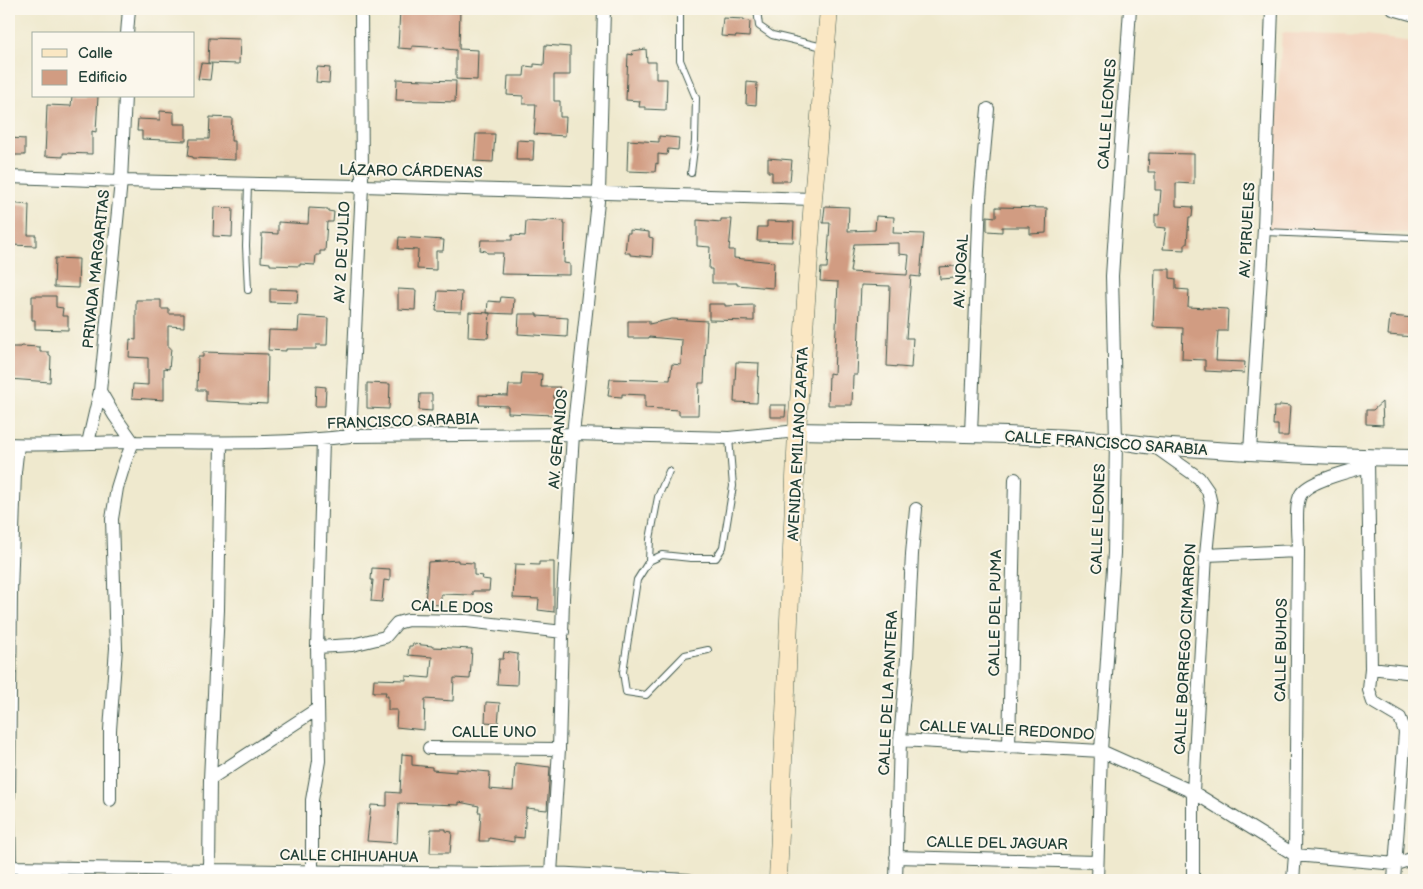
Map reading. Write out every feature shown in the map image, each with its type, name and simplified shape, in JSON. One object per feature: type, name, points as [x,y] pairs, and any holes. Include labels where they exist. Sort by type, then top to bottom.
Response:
[{"type":"main road","name":"AVENIDA EMILIANO ZAPATA","points":[[778,880],[797,430],[813,199],[829,9]]},
{"type":"street","points":[[127,32],[129,9]]},
{"type":"street","name":"AV 2 DE JULIO","points":[[350,436],[362,186],[361,9]]},
{"type":"street","name":"AV. GERANIOS","points":[[550,876],[559,748],[573,434],[599,192],[604,9]]},
{"type":"street","name":"CALLE LEONES","points":[[1097,880],[1101,751],[1114,553],[1116,442],[1112,276],[1130,9]]},
{"type":"street","name":"AV. PIRUELES","points":[[1250,452],[1264,232],[1272,9]]},
{"type":"street","points":[[1393,9],[1414,15]]},
{"type":"street","name":"PRIVADA MARGARITAS","points":[[88,443],[100,391],[121,181],[125,98]]},
{"type":"street","name":"AV. NOGAL","points":[[971,434],[980,198],[988,109]]},
{"type":"street","name":"LÁZARO CÁRDENAS","points":[[9,177],[813,199]]},
{"type":"street","points":[[100,391],[133,442],[117,488],[112,519],[116,648],[110,730],[110,800]]},
{"type":"street","name":"CALLE FRANCISCO SARABIA","points":[[797,430],[971,434],[1116,442],[1368,462],[1414,458]]},
{"type":"street","name":"FRANCISCO SARABIA","points":[[13,444],[221,443],[323,440],[350,436],[573,434],[729,438],[797,430]]},
{"type":"street","points":[[312,872],[312,800],[319,760],[317,647],[323,440]]},
{"type":"street","points":[[221,443],[218,610],[210,779],[215,870],[228,880]]},
{"type":"street","points":[[9,796],[11,593],[15,472],[13,444]]},
{"type":"street","name":"CALLE BORREGO CIMARRON","points":[[1154,446],[1199,478],[1208,490],[1211,504],[1206,555],[1194,792],[1193,880]]},
{"type":"street","points":[[1368,462],[1371,668],[1369,690],[1373,702],[1400,718],[1405,732],[1394,880]]},
{"type":"street","name":"CALLE BUHOS","points":[[1293,880],[1295,855],[1298,551],[1296,511],[1300,494],[1310,485],[1368,462]]},
{"type":"street","name":"CALLE DEL PUMA","points":[[1009,747],[1015,479]]},
{"type":"street","name":"CALLE DE LA PANTERA","points":[[896,880],[900,740],[916,508]]},
{"type":"street","points":[[1206,555],[1298,551]]},
{"type":"street","name":"CALLE DOS","points":[[317,647],[352,645],[385,638],[397,623],[408,620],[467,621],[563,632]]},
{"type":"street","points":[[1371,668],[1414,673]]},
{"type":"street","points":[[210,779],[317,709]]},
{"type":"street","name":"CALLE VALLE REDONDO","points":[[900,740],[1101,751],[1194,792],[1295,855],[1396,864],[1414,858]]},
{"type":"street","name":"CALLE UNO","points":[[429,748],[559,748]]},
{"type":"street","points":[[9,815],[9,867]]},
{"type":"street","name":"CALLE DEL JAGUAR","points":[[896,857],[1097,862]]},
{"type":"street","name":"CALLE CHIHUAHUA","points":[[9,867],[215,870],[264,875],[312,872],[689,880]]},
{"type":"lane","points":[[680,9],[680,60],[696,98],[695,141],[691,173]]},
{"type":"lane","points":[[757,9],[758,26],[772,35],[826,48]]},
{"type":"lane","points":[[248,184],[246,246],[248,290]]},
{"type":"lane","points":[[1264,232],[1412,238]]},
{"type":"lane","points":[[649,561],[662,555],[716,558],[722,547],[733,486],[729,438]]},
{"type":"lane","points":[[669,471],[658,497],[650,539],[649,561],[637,580],[623,672],[626,692],[646,695],[685,655],[708,650]]},
{"type":"shaded area","points":[[1282,33],[1365,36],[1414,42],[1414,233],[1268,230]]},
{"type":"building","points":[[400,9],[460,9],[459,49],[478,50],[477,80],[456,79],[456,50],[412,46],[412,49],[398,48]]},
{"type":"building","points":[[723,18],[750,21],[749,37],[721,36]]},
{"type":"building","points":[[209,38],[240,39],[239,64],[208,63]]},
{"type":"building","points":[[545,45],[570,47],[570,75],[554,75],[554,101],[560,101],[560,117],[566,117],[565,136],[534,134],[536,104],[523,104],[523,96],[507,95],[508,76],[524,76],[525,66],[534,67],[534,64],[544,65]]},
{"type":"building","points":[[646,49],[647,62],[656,62],[656,79],[667,79],[666,110],[645,109],[645,107],[639,107],[640,101],[626,100],[628,54],[633,55],[632,51]]},
{"type":"building","points":[[201,63],[212,64],[210,80],[198,79]]},
{"type":"building","points":[[317,67],[330,68],[329,83],[316,82]]},
{"type":"building","points":[[397,79],[456,81],[455,102],[396,100]]},
{"type":"building","points":[[747,82],[757,83],[756,105],[746,104]]},
{"type":"building","points":[[72,98],[98,98],[96,132],[92,131],[92,154],[63,153],[63,157],[45,156],[47,105],[71,106]]},
{"type":"building","points":[[160,111],[174,112],[174,124],[186,124],[186,141],[142,139],[142,131],[137,131],[138,119],[160,120]]},
{"type":"building","points":[[210,117],[232,118],[231,141],[235,141],[235,160],[193,158],[188,156],[190,139],[209,139]]},
{"type":"building","points":[[476,134],[495,134],[493,162],[474,161]]},
{"type":"building","points":[[659,136],[679,138],[678,150],[668,149],[667,155],[658,154],[658,164],[656,163],[655,172],[627,171],[628,140],[659,142]]},
{"type":"building","points":[[9,138],[25,139],[25,155],[9,155]]},
{"type":"building","points":[[517,140],[534,141],[533,160],[516,160]]},
{"type":"building","points":[[1149,153],[1194,154],[1194,184],[1176,183],[1176,206],[1193,207],[1192,217],[1189,217],[1185,250],[1163,249],[1166,228],[1155,227],[1155,215],[1159,215],[1161,190],[1155,190],[1155,172],[1148,172]]},
{"type":"building","points":[[768,158],[792,160],[790,181],[772,181],[772,172],[768,172]]},
{"type":"building","points":[[9,203],[29,205],[28,235],[36,235],[36,246],[11,245],[12,228],[9,228]]},
{"type":"building","points":[[825,206],[849,207],[848,231],[875,230],[876,216],[894,217],[893,233],[924,234],[920,277],[911,276],[906,338],[913,338],[911,368],[887,366],[890,286],[861,285],[857,375],[853,375],[852,405],[828,405],[829,373],[834,374],[838,282],[820,281],[821,268],[827,268],[830,223],[823,223]],"holes":[[[899,243],[899,254],[909,255],[907,275],[850,272],[854,244]]]},
{"type":"building","points":[[214,207],[233,208],[232,237],[213,236]]},
{"type":"building","points":[[996,207],[1047,208],[1046,233],[1030,234],[1030,227],[1002,227],[1002,232],[987,231],[987,216],[996,217]]},
{"type":"building","points":[[309,208],[328,209],[328,211],[334,212],[333,222],[327,222],[325,251],[320,251],[320,255],[316,255],[315,265],[270,265],[270,263],[261,262],[262,233],[278,234],[278,222],[308,224]]},
{"type":"building","points":[[721,219],[732,219],[729,250],[734,250],[734,258],[774,262],[773,288],[737,285],[737,283],[712,283],[712,269],[709,269],[710,247],[697,246],[697,220],[721,222]]},
{"type":"building","points":[[548,220],[564,221],[564,263],[570,264],[570,275],[501,274],[503,253],[487,253],[480,250],[481,240],[512,240],[512,235],[525,236],[526,221],[542,222]]},
{"type":"building","points":[[767,221],[794,222],[793,242],[757,241],[758,227],[767,227]]},
{"type":"building","points":[[630,230],[649,232],[649,237],[653,238],[652,257],[625,253],[627,233],[630,233]]},
{"type":"building","points":[[399,237],[444,240],[443,251],[436,251],[436,270],[417,269],[418,250],[398,249]]},
{"type":"building","points":[[55,258],[79,259],[78,288],[54,287]]},
{"type":"building","points":[[955,266],[956,278],[940,279],[939,267]]},
{"type":"building","points":[[1155,269],[1170,269],[1170,278],[1176,279],[1176,289],[1189,290],[1188,307],[1228,309],[1227,331],[1218,331],[1216,361],[1245,362],[1244,373],[1205,371],[1205,360],[1182,359],[1183,328],[1153,327]]},
{"type":"building","points":[[270,289],[298,290],[297,303],[270,302]]},
{"type":"building","points":[[398,289],[416,290],[415,310],[398,309]]},
{"type":"building","points":[[438,291],[462,292],[461,312],[436,311]]},
{"type":"building","points":[[32,296],[56,296],[56,307],[63,308],[62,316],[68,316],[68,330],[35,329],[35,320],[32,320]]},
{"type":"building","points":[[501,297],[514,298],[513,314],[487,313],[488,301],[500,302]]},
{"type":"building","points":[[136,300],[161,300],[161,309],[169,309],[169,314],[184,314],[184,327],[168,326],[168,348],[171,348],[169,369],[164,368],[164,400],[132,398],[133,384],[148,385],[148,358],[129,357],[130,339],[136,340]]},
{"type":"building","points":[[709,304],[725,304],[725,306],[754,305],[754,321],[709,320]]},
{"type":"building","points":[[469,312],[490,313],[488,338],[468,337]]},
{"type":"building","points":[[519,314],[568,318],[567,337],[518,334]]},
{"type":"building","points":[[299,316],[328,318],[327,345],[316,345],[316,349],[268,350],[269,330],[298,331]]},
{"type":"building","points":[[1390,316],[1414,318],[1414,337],[1388,335]]},
{"type":"building","points":[[672,319],[707,321],[704,383],[699,383],[698,415],[679,415],[679,410],[645,408],[645,395],[622,394],[622,397],[608,396],[610,379],[670,380],[672,364],[681,365],[682,340],[649,337],[628,338],[628,321],[649,321],[649,324]]},
{"type":"building","points":[[9,347],[40,347],[40,352],[49,352],[49,356],[51,356],[50,382],[9,379]]},
{"type":"building","points":[[203,352],[268,354],[267,404],[206,401],[206,390],[197,390],[198,357],[203,357]]},
{"type":"building","points":[[736,362],[759,363],[757,403],[734,402]]},
{"type":"building","points":[[522,373],[542,374],[541,387],[560,387],[554,394],[553,415],[508,413],[508,406],[479,405],[479,395],[508,396],[509,385],[521,385]]},
{"type":"building","points":[[367,383],[390,384],[389,409],[367,408]]},
{"type":"building","points":[[316,386],[326,387],[325,406],[315,406]]},
{"type":"building","points":[[420,394],[432,394],[432,411],[419,410]]},
{"type":"building","points":[[1382,402],[1383,425],[1366,424],[1366,410],[1373,410]]},
{"type":"building","points":[[770,405],[786,405],[785,417],[770,417]]},
{"type":"building","points":[[1280,405],[1290,406],[1288,436],[1278,436],[1278,425],[1273,425],[1274,407],[1280,407]]},
{"type":"building","points":[[458,560],[458,562],[474,563],[474,575],[483,576],[482,579],[490,580],[489,591],[473,591],[473,595],[441,594],[441,605],[425,604],[428,562]]},
{"type":"building","points":[[539,562],[554,562],[554,612],[538,610],[539,599],[513,598],[515,564],[539,565]]},
{"type":"building","points":[[372,568],[390,569],[390,581],[384,580],[382,602],[371,601]]},
{"type":"building","points":[[413,644],[472,649],[470,679],[454,678],[453,701],[425,699],[424,730],[396,727],[397,710],[388,710],[388,696],[385,696],[386,692],[373,692],[374,679],[406,680],[406,676],[430,678],[432,657],[408,655],[409,646]]},
{"type":"building","points":[[504,652],[518,654],[517,685],[497,684],[499,659],[503,659]]},
{"type":"building","points":[[486,702],[500,703],[498,723],[485,722]]},
{"type":"building","points":[[402,754],[412,755],[412,765],[432,767],[432,770],[456,772],[456,769],[490,772],[489,789],[513,791],[515,763],[550,767],[547,810],[526,808],[524,838],[514,837],[514,842],[489,838],[489,841],[479,841],[481,812],[478,812],[479,806],[459,802],[459,805],[399,803],[397,843],[367,841],[371,805],[387,806],[387,792],[400,793]]},
{"type":"building","points":[[431,829],[446,829],[446,831],[452,832],[450,853],[430,853]]}]
